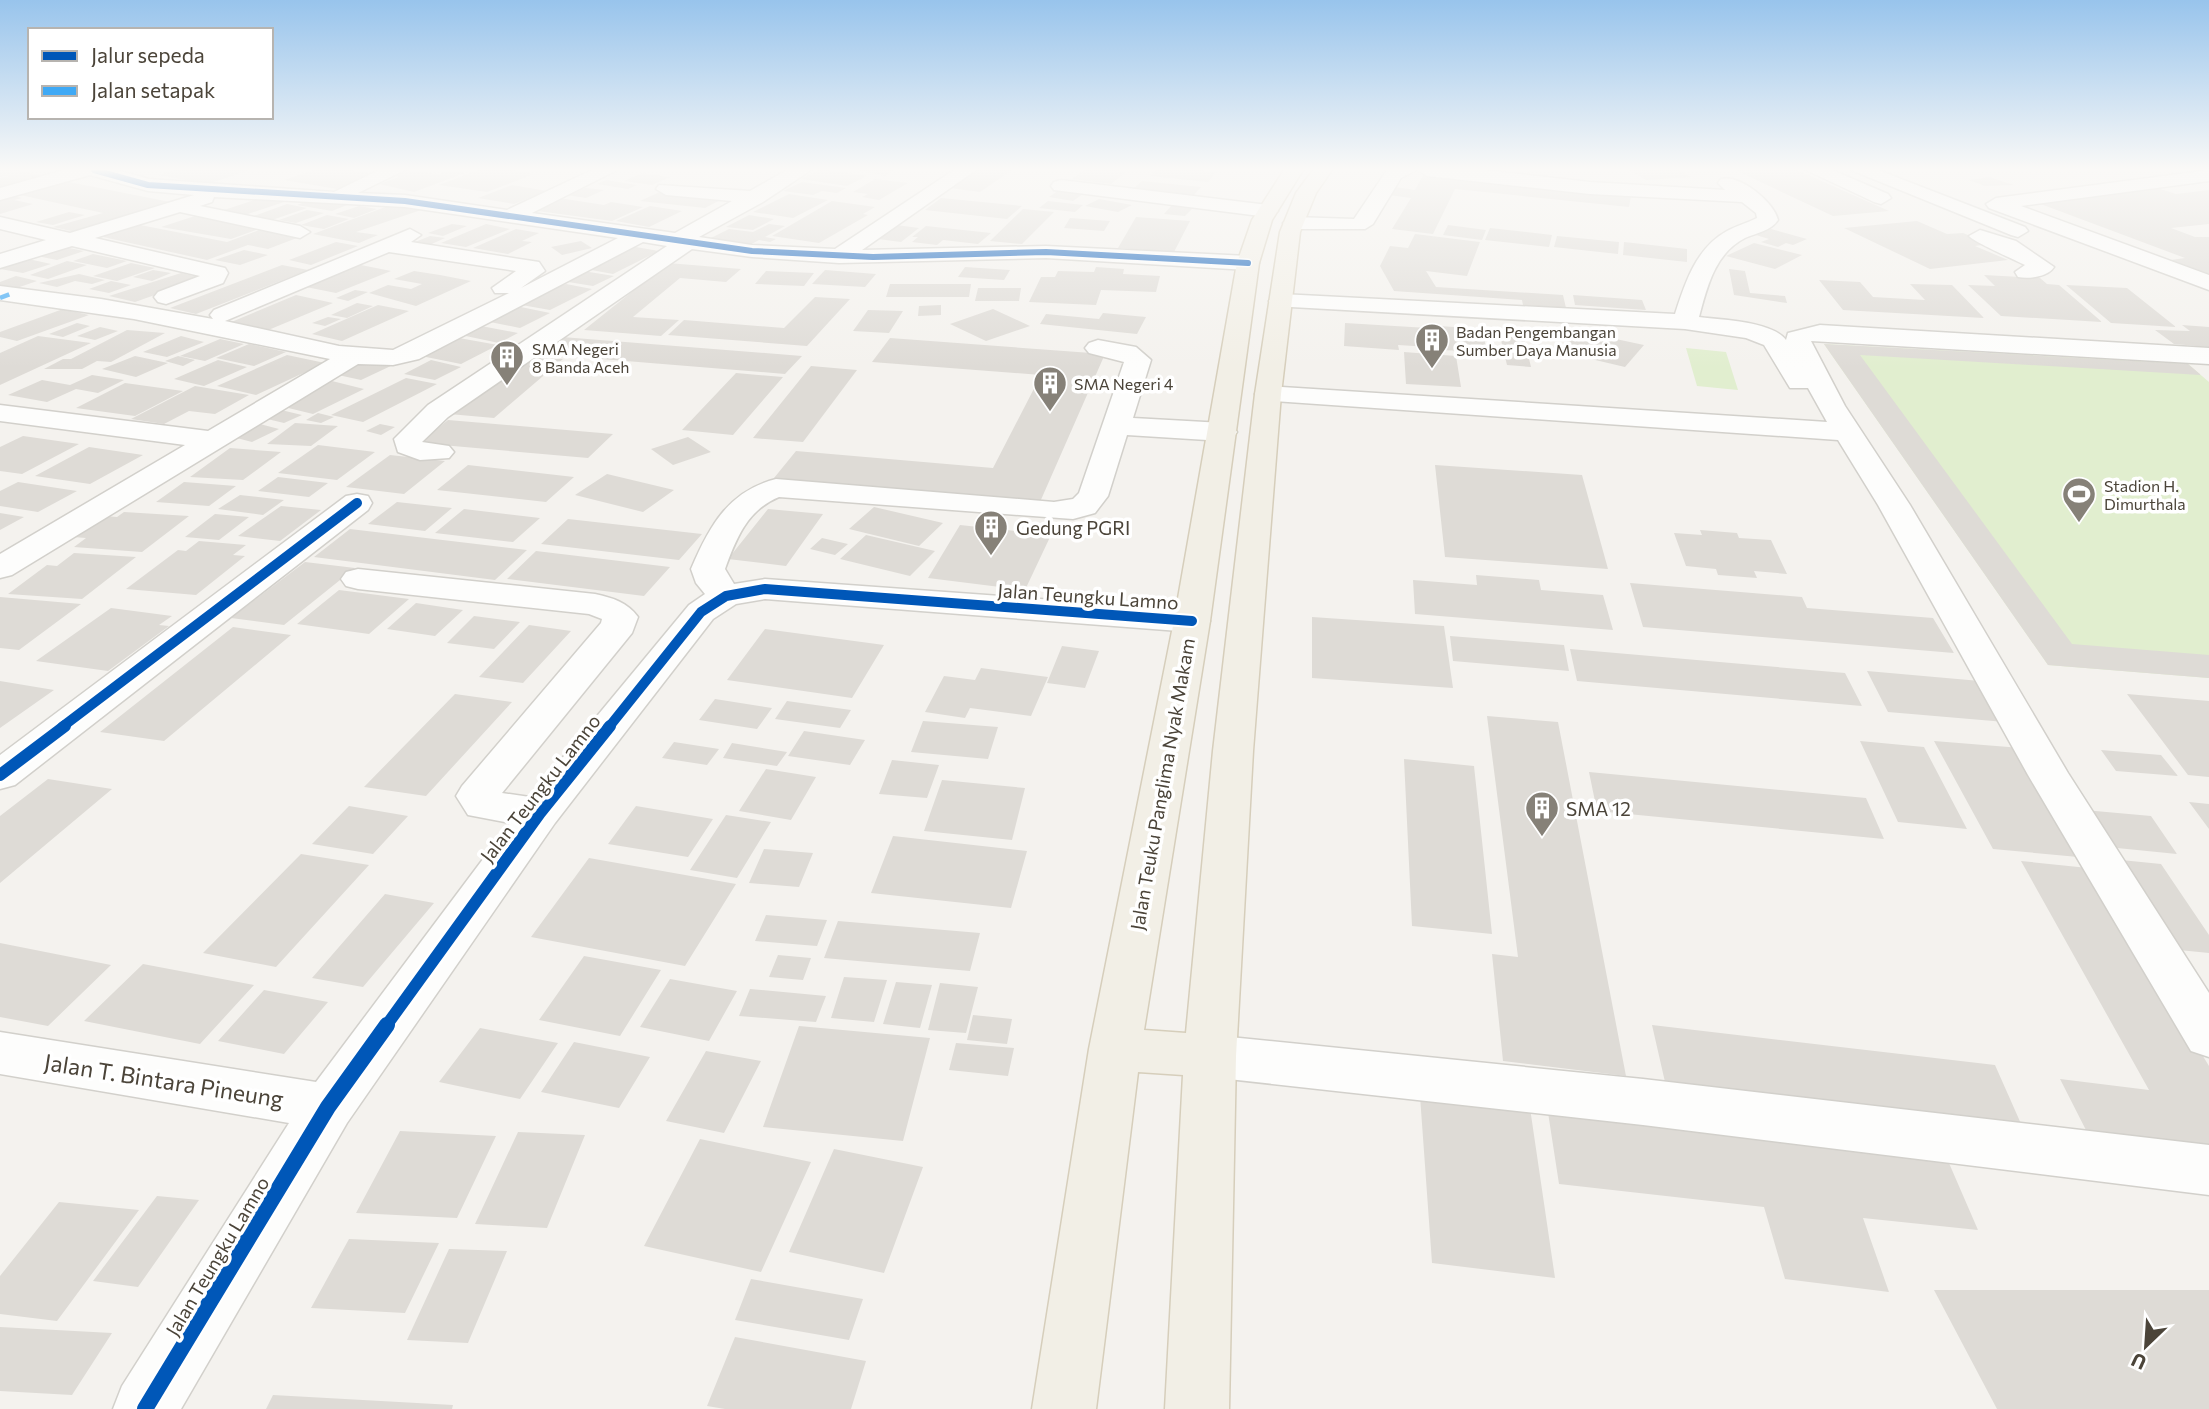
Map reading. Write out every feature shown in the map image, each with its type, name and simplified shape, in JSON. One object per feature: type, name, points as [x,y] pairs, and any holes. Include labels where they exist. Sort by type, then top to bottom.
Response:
[{"type":"main road","name":"Jalan Teuku Panglima Nyak Makam","points":[[1064,1409],[1115,1049],[1192,621],[1248,263],[1257,236]]},
{"type":"main road","name":"Jalan Teuku Panglima Nyak Makam","points":[[1197,1409],[1210,1056],[1233,751],[1268,394],[1281,302],[1280,236]]},
{"type":"main road","points":[[1115,1049],[1210,1056]]},
{"type":"street","points":[[57,236],[217,273],[215,278],[166,297]]},
{"type":"street","points":[[0,261],[81,236]]},
{"type":"street","points":[[222,315],[407,236]]},
{"type":"street","points":[[3,295],[44,297],[355,355],[390,358],[410,354],[638,236],[839,256],[1046,252],[1248,263]]},
{"type":"street","points":[[439,452],[412,448],[408,446],[408,439],[422,423],[691,236]]},
{"type":"street","points":[[839,256],[869,236]]},
{"type":"street","points":[[1685,322],[1704,268],[1716,249],[1735,236]]},
{"type":"street","points":[[1982,236],[2003,244],[2043,267],[2026,272]]},
{"type":"street","points":[[2028,236],[2162,288]]},
{"type":"street","points":[[2082,236],[2209,283]]},
{"type":"street","points":[[386,245],[531,267],[534,271],[416,331]]},
{"type":"street","points":[[1281,302],[1685,322],[1751,331],[1773,340],[1836,431],[1894,505],[2049,775],[2209,1036]]},
{"type":"street","points":[[1836,431],[1798,344],[1799,335],[1820,332],[2209,356]]},
{"type":"street","points":[[726,596],[713,583],[708,569],[720,541],[742,504],[766,491],[791,488],[1054,512],[1084,506],[1093,496],[1138,360],[1127,352],[1098,348]]},
{"type":"street","points":[[5,562],[355,355]]},
{"type":"street","points":[[1268,394],[1836,431]]},
{"type":"street","points":[[0,413],[213,440]]},
{"type":"street","points":[[1116,426],[1223,432]]},
{"type":"street","points":[[0,775],[356,503]]},
{"type":"street","points":[[358,579],[595,604],[616,612],[620,617],[619,625],[478,796],[483,805],[540,813]]},
{"type":"street","name":"Jalan Teungku Lamno","points":[[145,1409],[328,1107],[540,813],[701,612],[726,596],[765,589],[1192,621]]},
{"type":"street","name":"Jalan T. Bintara Pineung","points":[[0,1053],[328,1107]]},
{"type":"street","points":[[1210,1056],[1643,1102],[2209,1170]]},
{"type":"green space","name":"Stadion H. Dimurthala","points":[[1824,344],[2188,364],[2209,382],[2209,678],[2048,665]]},
{"type":"green space","points":[[1686,348],[1726,352],[1738,390],[1697,386]]},
{"type":"building","points":[[97,236],[195,236],[227,242],[244,236],[302,236],[268,249],[248,245],[207,260]]},
{"type":"building","points":[[212,236],[240,236],[231,239]]},
{"type":"building","points":[[322,236],[376,236],[359,243]]},
{"type":"building","points":[[430,236],[445,238],[425,247],[410,244]]},
{"type":"building","points":[[458,236],[493,236],[466,247],[441,243]]},
{"type":"building","points":[[501,236],[533,236],[522,241],[532,242],[508,254],[473,248]]},
{"type":"building","points":[[715,236],[767,236],[765,237],[776,239],[770,242],[759,240],[746,247],[705,241]]},
{"type":"building","points":[[772,236],[832,236],[819,243]]},
{"type":"building","points":[[882,236],[909,236],[901,242],[878,239]]},
{"type":"building","points":[[988,236],[978,244],[943,240],[937,245],[912,242],[918,237],[912,237]]},
{"type":"building","points":[[995,236],[1030,236],[1022,244],[990,241]]},
{"type":"building","points":[[1125,236],[1182,236],[1174,252],[1118,248]]},
{"type":"building","points":[[1414,236],[1480,242],[1467,276],[1426,271],[1436,287],[1563,295],[1566,308],[1523,305],[1522,300],[1394,291],[1380,266],[1390,246],[1408,248]]},
{"type":"building","points":[[1449,236],[1484,236],[1482,240]]},
{"type":"building","points":[[1487,236],[1552,236],[1549,247],[1485,240]]},
{"type":"building","points":[[1557,236],[1619,242],[1618,254],[1554,247]]},
{"type":"building","points":[[1758,236],[1795,236],[1807,239],[1778,247],[1761,242],[1769,239]]},
{"type":"building","points":[[1860,236],[1970,236],[1990,244],[1975,246],[2008,260],[1930,269]]},
{"type":"building","points":[[2126,236],[2209,237],[2209,274],[2171,260],[2185,258]]},
{"type":"building","points":[[581,241],[592,248],[562,255],[551,247]]},
{"type":"building","points":[[336,242],[358,246],[311,265],[289,260]]},
{"type":"building","points":[[1624,242],[1687,249],[1687,262],[1623,255]]},
{"type":"building","points":[[1754,243],[1802,255],[1775,269],[1726,256]]},
{"type":"building","points":[[60,246],[84,251],[57,260],[32,255]]},
{"type":"building","points":[[630,246],[659,251],[613,274],[586,269]]},
{"type":"building","points":[[244,250],[268,255],[240,265],[215,260]]},
{"type":"building","points":[[93,254],[127,261],[107,268],[73,261]]},
{"type":"building","points":[[24,258],[51,264],[23,273],[0,269],[0,266]]},
{"type":"building","points":[[67,261],[87,265],[48,279],[30,275]]},
{"type":"building","points":[[131,263],[155,268],[117,281],[93,276]]},
{"type":"building","points":[[668,263],[741,269],[726,282],[680,278],[633,317],[679,320],[661,336],[584,330]]},
{"type":"building","points":[[282,265],[308,270],[196,314],[170,308]]},
{"type":"building","points":[[361,265],[391,271],[336,293],[306,287]]},
{"type":"building","points":[[965,267],[1010,270],[1004,280],[958,277]]},
{"type":"building","points":[[1096,267],[1124,269],[1123,274],[1160,276],[1156,292],[1101,290],[1096,305],[1029,302],[1041,277],[1055,277],[1058,271],[1094,272]]},
{"type":"building","points":[[1729,269],[1745,271],[1750,293],[1785,296],[1787,303],[1734,295]]},
{"type":"building","points":[[153,270],[171,273],[152,281],[133,277]]},
{"type":"building","points":[[825,270],[876,274],[865,287],[812,284]]},
{"type":"building","points":[[414,271],[471,281],[416,306],[369,293],[388,285],[411,289],[422,284],[394,279]]},
{"type":"building","points":[[583,271],[614,276],[593,286],[562,281]]},
{"type":"building","points":[[766,271],[814,273],[804,286],[755,284]]},
{"type":"building","points":[[181,273],[203,278],[135,302],[109,296]]},
{"type":"building","points":[[79,274],[105,280],[92,284],[75,281],[57,287],[39,283]]},
{"type":"building","points":[[1984,275],[2040,278],[2047,284],[2059,285],[2102,322],[2001,316],[1968,285],[1995,286]]},
{"type":"building","points":[[16,276],[37,281],[11,290],[0,287],[0,282]]},
{"type":"building","points":[[1819,280],[1860,282],[1873,297],[1925,300],[1910,284],[1952,285],[1984,318],[1843,310]]},
{"type":"building","points":[[111,281],[131,285],[109,293],[89,289]]},
{"type":"building","points":[[566,284],[592,289],[550,310],[516,304]]},
{"type":"building","points":[[890,284],[971,284],[969,297],[886,297]]},
{"type":"building","points":[[2066,285],[2127,288],[2176,327],[2111,323]]},
{"type":"building","points":[[978,288],[1021,288],[1019,301],[975,301]]},
{"type":"building","points":[[355,290],[368,292],[348,301],[336,298]]},
{"type":"building","points":[[296,295],[333,303],[266,331],[229,323]]},
{"type":"building","points":[[1573,295],[1642,300],[1646,310],[1575,305]]},
{"type":"building","points":[[815,297],[850,299],[807,346],[668,335],[684,320],[784,328]]},
{"type":"building","points":[[357,303],[373,306],[347,318],[331,315]]},
{"type":"building","points":[[378,305],[409,311],[342,341],[312,334]]},
{"type":"building","points":[[941,305],[941,315],[918,316],[919,306]]},
{"type":"building","points":[[516,306],[550,313],[520,328],[485,321]]},
{"type":"building","points":[[63,309],[89,315],[17,341],[0,337],[0,332]]},
{"type":"building","points":[[993,309],[1030,326],[986,341],[950,324]]},
{"type":"building","points":[[868,310],[903,311],[889,333],[853,331]]},
{"type":"building","points":[[1103,313],[1146,317],[1137,334],[1040,324],[1046,314],[1099,319]]},
{"type":"building","points":[[328,317],[341,319],[325,326],[312,323]]},
{"type":"building","points":[[77,323],[90,326],[63,337],[49,334]]},
{"type":"building","points":[[1345,323],[1428,328],[1430,347],[1398,345],[1399,350],[1344,346]]},
{"type":"building","points":[[2182,325],[2209,327],[2209,347],[2174,344],[2155,330],[2190,331]]},
{"type":"building","points":[[481,326],[518,333],[499,343],[461,335]]},
{"type":"building","points":[[1439,326],[1482,329],[1487,352],[1441,350]]},
{"type":"building","points":[[100,327],[118,331],[95,340],[77,336]]},
{"type":"building","points":[[127,330],[165,333],[111,362],[97,361],[82,369],[44,369],[63,359],[71,359]]},
{"type":"building","points":[[1578,331],[1644,345],[1625,367],[1557,351]]},
{"type":"building","points":[[38,336],[91,343],[0,385],[0,353]]},
{"type":"building","points":[[181,336],[204,342],[167,357],[143,352]]},
{"type":"building","points":[[1500,336],[1524,338],[1531,367],[1507,365]]},
{"type":"building","points":[[562,337],[802,356],[785,374],[540,354]]},
{"type":"building","points":[[459,338],[498,345],[461,364],[421,356]]},
{"type":"building","name":"SMA Negeri 4","points":[[890,338],[1105,354],[1040,502],[774,478],[796,451],[993,468],[1041,375],[872,362]]},
{"type":"building","points":[[220,339],[244,344],[205,361],[180,356]]},
{"type":"building","points":[[249,344],[286,352],[254,366],[216,358]]},
{"type":"building","points":[[1824,344],[2188,364],[2201,375],[1860,355],[2072,644],[2209,655],[2209,678],[2048,665]]},
{"type":"building","name":"Badan Pengembangan Sumber Daya Manusia","points":[[1404,352],[1456,356],[1461,387],[1406,384]]},
{"type":"building","points":[[287,355],[325,363],[256,395],[217,386]]},
{"type":"building","points":[[135,356],[168,363],[136,377],[102,369]]},
{"type":"building","points":[[178,356],[195,360],[183,366],[165,361]]},
{"type":"building","name":"SMA Negeri 8 Banda Aceh","points":[[521,356],[563,359],[494,418],[449,414]]},
{"type":"building","points":[[363,357],[395,364],[361,380],[329,373]]},
{"type":"building","points":[[218,360],[247,367],[204,386],[174,379]]},
{"type":"building","points":[[431,360],[461,367],[435,380],[404,374]]},
{"type":"building","points":[[811,366],[857,370],[803,442],[753,438]]},
{"type":"building","points":[[736,373],[783,377],[733,435],[682,430]]},
{"type":"building","points":[[92,375],[124,380],[98,393],[76,389],[47,402],[8,395],[42,380],[70,385]]},
{"type":"building","points":[[406,378],[437,384],[363,422],[331,415]]},
{"type":"building","points":[[328,380],[364,389],[313,414],[276,405]]},
{"type":"building","points":[[125,383],[183,391],[135,416],[76,408]]},
{"type":"building","points":[[195,386],[249,395],[215,414],[189,411],[164,424],[131,419]]},
{"type":"building","points":[[277,409],[302,415],[284,423],[259,417]]},
{"type":"building","points":[[318,413],[334,417],[321,423],[306,420]]},
{"type":"building","points":[[448,420],[613,434],[588,458],[419,443]]},
{"type":"building","points":[[256,423],[279,429],[252,442],[229,436]]},
{"type":"building","points":[[295,423],[338,426],[311,446],[267,444]]},
{"type":"building","points":[[380,424],[395,427],[381,435],[366,431]]},
{"type":"building","points":[[23,436],[79,444],[22,474],[0,471],[0,447]]},
{"type":"building","points":[[688,437],[711,452],[673,465],[651,449]]},
{"type":"building","points":[[318,445],[375,452],[337,480],[278,473]]},
{"type":"building","points":[[89,447],[143,455],[90,484],[35,476]]},
{"type":"building","points":[[230,448],[281,452],[243,480],[190,477]]},
{"type":"building","points":[[390,455],[445,461],[404,494],[346,487]]},
{"type":"building","points":[[468,465],[574,477],[546,502],[437,490]]},
{"type":"building","points":[[1435,465],[1582,475],[1608,569],[1445,557]]},
{"type":"building","points":[[607,474],[674,490],[643,512],[575,495]]},
{"type":"building","points":[[278,477],[328,483],[309,497],[258,491]]},
{"type":"building","points":[[18,482],[77,491],[38,512],[0,506],[0,491]]},
{"type":"building","points":[[184,482],[236,486],[209,506],[156,502]]},
{"type":"building","points":[[240,495],[284,500],[263,515],[218,509]]},
{"type":"building","points":[[397,502],[452,508],[425,531],[368,524]]},
{"type":"building","points":[[281,506],[321,510],[280,541],[238,536]]},
{"type":"building","points":[[874,507],[943,523],[919,546],[849,529]]},
{"type":"building","points":[[464,509],[540,518],[513,542],[435,533]]},
{"type":"building","points":[[768,509],[823,514],[786,566],[728,559]]},
{"type":"building","points":[[124,512],[189,516],[142,552],[74,547],[86,538],[73,537],[105,516],[117,517]]},
{"type":"building","points":[[0,513],[24,517],[0,530]]},
{"type":"building","points":[[215,514],[249,517],[219,540],[185,537]]},
{"type":"building","points":[[568,519],[702,534],[679,560],[541,544]]},
{"type":"building","name":"Gedung PGRI","points":[[960,525],[1051,535],[1025,590],[928,578]]},
{"type":"building","points":[[350,529],[527,550],[495,580],[314,557]]},
{"type":"building","points":[[1700,530],[1737,533],[1739,538],[1771,540],[1787,574],[1754,571],[1757,578],[1718,575],[1716,569],[1686,566],[1674,533],[1702,535]]},
{"type":"building","points":[[866,535],[935,551],[910,576],[840,559]]},
{"type":"building","points":[[822,538],[848,544],[835,555],[810,549]]},
{"type":"building","points":[[199,541],[246,545],[233,555],[245,556],[196,595],[126,589],[178,550],[186,551]]},
{"type":"building","points":[[536,551],[670,567],[644,596],[507,579]]},
{"type":"building","points":[[74,553],[136,557],[82,599],[8,594],[47,565],[57,566]]},
{"type":"building","points":[[305,562],[355,568],[284,625],[231,618]]},
{"type":"building","points":[[1476,575],[1539,580],[1541,590],[1603,595],[1613,630],[1415,614],[1413,580],[1477,585]]},
{"type":"building","points":[[1630,583],[1802,597],[1807,608],[1933,618],[1954,653],[1643,627]]},
{"type":"building","points":[[339,590],[409,599],[369,634],[297,624]]},
{"type":"building","points":[[0,597],[81,604],[19,650],[0,648]]},
{"type":"building","points":[[416,603],[463,610],[435,636],[387,629]]},
{"type":"building","points":[[111,608],[172,616],[159,625],[169,626],[108,671],[36,661]]},
{"type":"building","points":[[474,616],[520,622],[494,649],[447,643]]},
{"type":"building","points":[[1312,617],[1444,626],[1453,688],[1312,678]]},
{"type":"building","points":[[529,625],[571,631],[523,683],[479,677]]},
{"type":"building","points":[[233,627],[291,635],[164,741],[100,732]]},
{"type":"building","points":[[765,629],[884,645],[852,698],[727,680]]},
{"type":"building","points":[[1450,636],[1564,645],[1569,671],[1453,661]]},
{"type":"building","points":[[1062,646],[1099,651],[1085,688],[1047,683]]},
{"type":"building","points":[[1570,649],[1845,673],[1862,706],[1577,681]]},
{"type":"building","points":[[981,668],[1048,677],[1031,716],[970,708],[965,718],[925,712],[944,676],[975,680]]},
{"type":"building","points":[[1867,671],[1980,681],[2005,722],[1888,712]]},
{"type":"building","points":[[0,681],[54,690],[0,728]]},
{"type":"building","points":[[455,694],[512,702],[426,796],[364,787]]},
{"type":"building","points":[[2127,694],[2209,701],[2209,777],[2188,775]]},
{"type":"building","points":[[715,699],[772,708],[757,729],[699,720]]},
{"type":"building","points":[[787,701],[851,710],[840,728],[775,719]]},
{"type":"building","name":"SMA 12","points":[[1487,716],[1558,722],[1626,1076],[1503,1061],[1492,954],[1518,957]]},
{"type":"building","points":[[923,721],[998,727],[988,759],[911,752]]},
{"type":"building","points":[[804,731],[865,740],[850,765],[788,756]]},
{"type":"building","points":[[1860,741],[1924,747],[1967,829],[1898,822]]},
{"type":"building","points":[[1934,741],[2021,748],[2089,858],[1993,849]]},
{"type":"building","points":[[674,742],[719,749],[707,765],[662,758]]},
{"type":"building","points":[[732,743],[787,752],[777,766],[723,758]]},
{"type":"building","points":[[2101,750],[2161,755],[2178,776],[2116,771]]},
{"type":"building","points":[[1404,759],[1474,766],[1492,934],[1412,926]]},
{"type":"building","points":[[892,760],[939,765],[927,798],[879,794]]},
{"type":"building","points":[[766,769],[816,777],[791,820],[739,811]]},
{"type":"building","points":[[1589,772],[1866,798],[1884,839],[1597,811]]},
{"type":"building","points":[[48,779],[112,789],[0,883],[0,816]]},
{"type":"building","points":[[942,780],[1025,788],[1012,840],[924,831]]},
{"type":"building","points":[[2189,802],[2209,804],[2209,829]]},
{"type":"building","points":[[349,806],[408,816],[373,854],[312,844]]},
{"type":"building","points":[[636,806],[713,819],[688,857],[608,844]]},
{"type":"building","points":[[2073,809],[2151,816],[2177,854],[2097,846]]},
{"type":"building","points":[[726,815],[771,822],[737,878],[690,870]]},
{"type":"building","points":[[893,836],[1027,851],[1011,908],[871,893]]},
{"type":"building","points":[[764,849],[813,853],[799,887],[749,883]]},
{"type":"building","points":[[301,854],[369,865],[276,967],[203,953]]},
{"type":"building","points":[[589,858],[736,884],[685,966],[531,937]]},
{"type":"building","points":[[2111,859],[2161,864],[2209,935],[2209,953],[2169,949]]},
{"type":"building","points":[[2021,861],[2088,868],[2209,1066],[2209,1151],[2089,1136],[2060,1079],[2149,1090]]},
{"type":"building","points":[[385,894],[434,903],[363,987],[312,978]]},
{"type":"building","points":[[766,915],[827,920],[817,946],[755,941]]},
{"type":"building","points":[[838,921],[980,933],[970,971],[824,958]]},
{"type":"building","points":[[0,943],[111,965],[48,1026],[0,1017]]},
{"type":"building","points":[[778,955],[811,958],[803,980],[769,977]]},
{"type":"building","points":[[584,956],[661,970],[620,1036],[539,1020]]},
{"type":"building","points":[[143,964],[254,985],[200,1044],[84,1021]]},
{"type":"building","points":[[844,977],[887,980],[874,1022],[831,1018]]},
{"type":"building","points":[[670,979],[737,991],[709,1041],[640,1027]]},
{"type":"building","points":[[896,982],[932,985],[920,1028],[883,1024]]},
{"type":"building","points":[[940,983],[978,987],[966,1033],[928,1030]]},
{"type":"building","points":[[750,989],[826,996],[816,1022],[739,1016]]},
{"type":"building","points":[[264,990],[328,1002],[284,1054],[218,1041]]},
{"type":"building","points":[[973,1015],[1012,1019],[1007,1044],[967,1040]]},
{"type":"building","points":[[1652,1025],[1995,1065],[2022,1126],[1665,1082]]},
{"type":"building","points":[[799,1026],[930,1038],[903,1141],[763,1127]]},
{"type":"building","points":[[480,1028],[558,1043],[520,1099],[439,1082]]},
{"type":"building","points":[[574,1042],[650,1057],[619,1108],[541,1092]]},
{"type":"building","points":[[956,1043],[1014,1048],[1008,1076],[949,1070]]},
{"type":"building","points":[[706,1051],[761,1061],[724,1133],[666,1121]]},
{"type":"building","points":[[1420,1096],[1530,1108],[1555,1278],[1432,1263]]},
{"type":"building","points":[[1547,1106],[1942,1147],[1978,1230],[1863,1218],[1889,1292],[1785,1279],[1764,1207],[1559,1184]]},
{"type":"building","points":[[400,1131],[496,1136],[457,1218],[356,1213]]},
{"type":"building","points":[[518,1132],[585,1135],[547,1228],[475,1224]]},
{"type":"building","points":[[700,1139],[811,1162],[761,1272],[644,1246]]},
{"type":"building","points":[[834,1149],[923,1167],[884,1273],[789,1252]]},
{"type":"building","points":[[157,1196],[199,1200],[138,1287],[93,1281]]},
{"type":"building","points":[[59,1202],[139,1210],[57,1321],[0,1314],[0,1276]]},
{"type":"building","points":[[349,1239],[439,1243],[405,1313],[311,1308]]},
{"type":"building","points":[[449,1249],[507,1251],[468,1343],[407,1340]]},
{"type":"building","points":[[751,1279],[863,1299],[849,1340],[735,1320]]},
{"type":"building","points":[[1934,1290],[2209,1290],[2209,1409],[1997,1409]]},
{"type":"building","points":[[0,1327],[112,1333],[72,1395],[0,1391]]},
{"type":"building","points":[[735,1337],[866,1361],[851,1409],[725,1409],[707,1406]]},
{"type":"building","points":[[273,1395],[453,1405],[452,1409],[266,1409]]},
{"type":"marked path","points":[[0,298],[10,294]]},
{"type":"cycle path","points":[[646,236],[752,251],[873,257],[1046,252],[1248,263]]},
{"type":"cycle path","points":[[0,775],[357,503]]},
{"type":"cycle path","points":[[145,1409],[328,1107],[540,813],[701,612],[726,596],[765,589],[1192,621]]},
{"type":"place","name":"Badan Pengembangan Sumber Daya Manusia","points":[[1432,370]]},
{"type":"place","name":"SMA Negeri 8 Banda Aceh","points":[[507,387]]},
{"type":"place","name":"SMA Negeri 4","points":[[1050,413]]},
{"type":"place","name":"Stadion H. Dimurthala","points":[[2079,524]]},
{"type":"place","name":"Gedung PGRI","points":[[991,557]]},
{"type":"place","name":"SMA 12","points":[[1542,838]]}]
